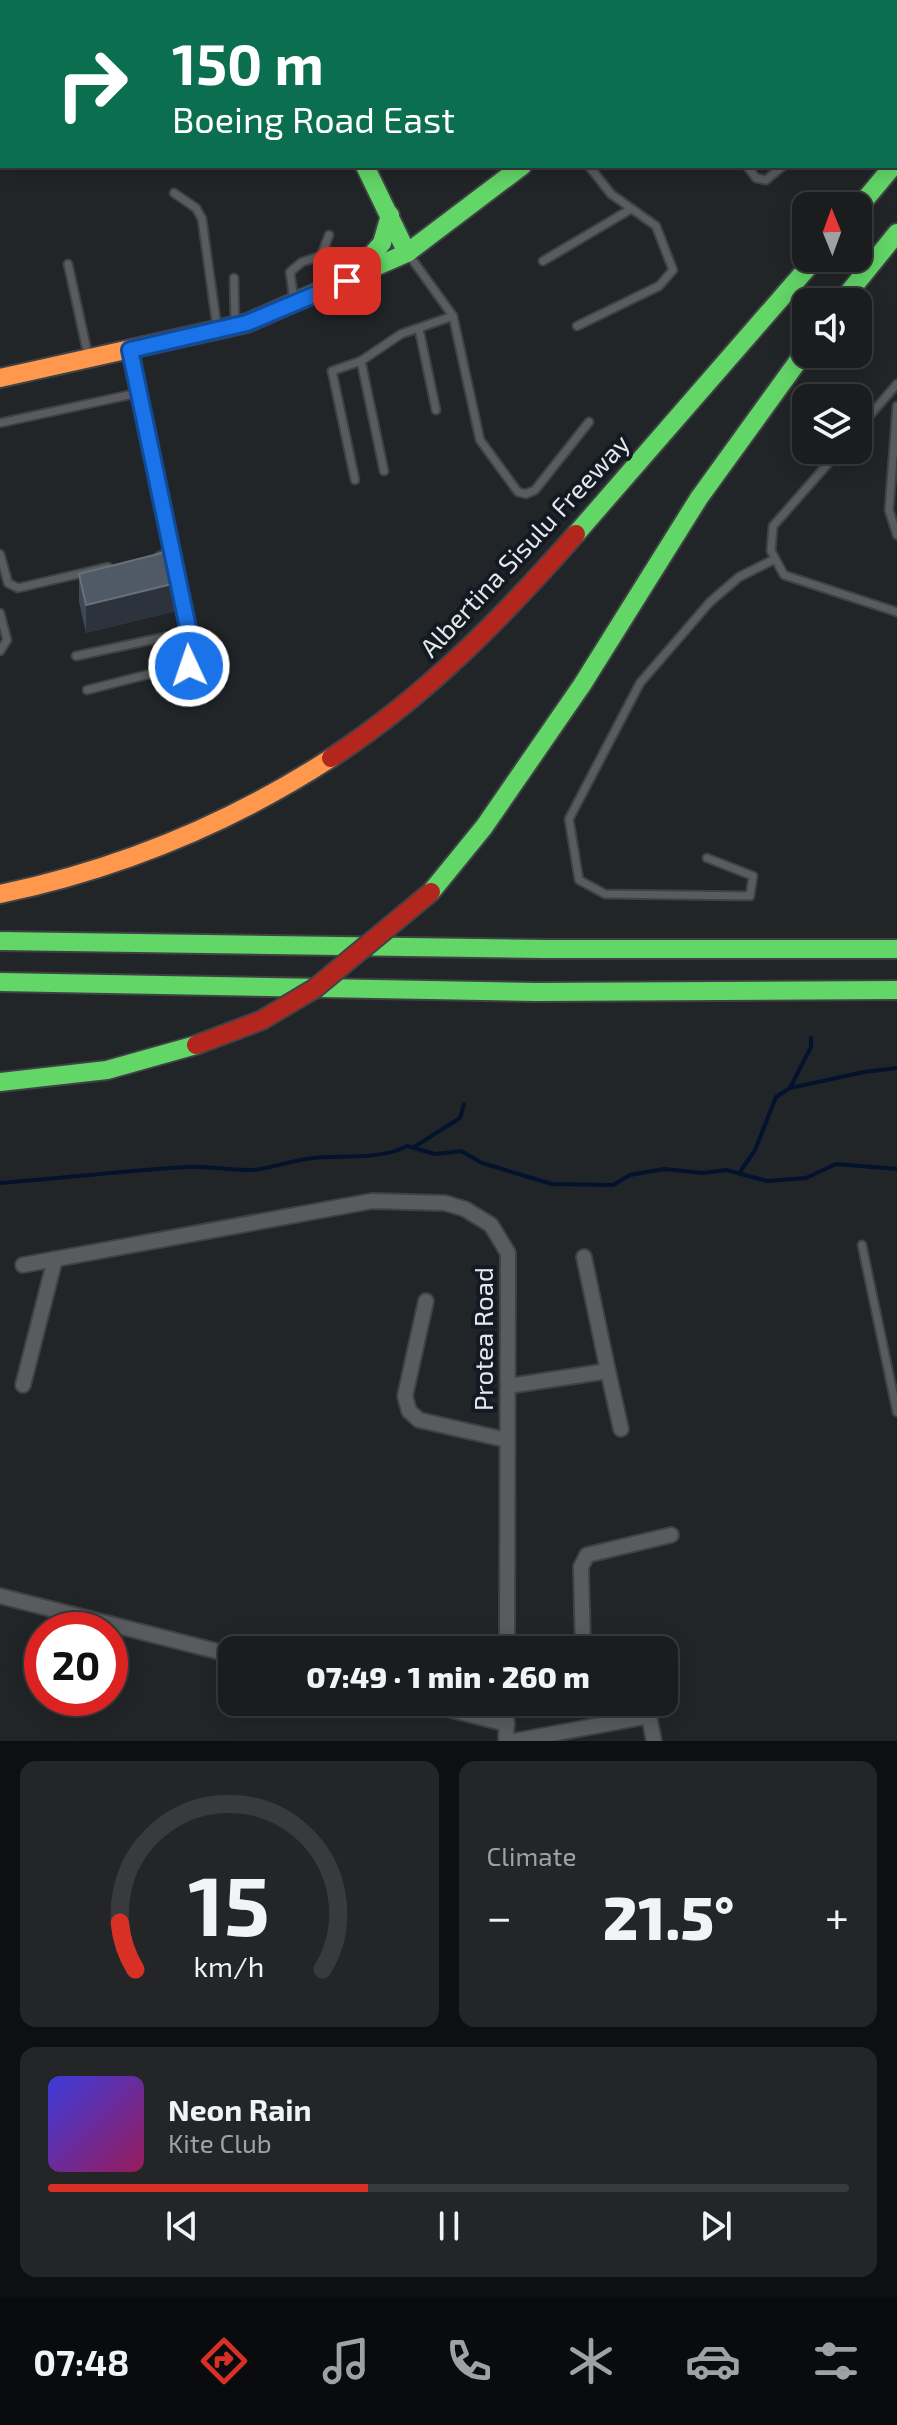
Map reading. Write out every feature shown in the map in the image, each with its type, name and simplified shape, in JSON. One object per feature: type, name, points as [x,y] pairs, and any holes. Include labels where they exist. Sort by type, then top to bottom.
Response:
[{"type":"main road","points":[[366,168],[407,253]]},
{"type":"main road","points":[[0,378],[226,327],[294,303],[407,253],[519,168]]},
{"type":"main road","points":[[871,192],[891,168]]},
{"type":"main road","points":[[347,281],[382,243],[390,214]]},
{"type":"main road","points":[[852,288],[897,233]]},
{"type":"main road","name":"Albertina Sisulu Freeway","points":[[0,894],[95,870],[219,822],[275,792],[399,711],[471,648],[548,565],[707,388],[804,272]]},
{"type":"main road","points":[[0,1082],[107,1070],[196,1045],[269,1016],[322,984],[364,952],[431,892],[484,827],[547,736],[699,498],[793,368]]},
{"type":"main road","points":[[0,941],[545,949],[897,949]]},
{"type":"main road","points":[[0,982],[536,992],[897,990]]},
{"type":"street","name":"Protea Road","points":[[23,1265],[372,1201],[445,1203],[465,1209],[491,1225],[508,1253],[507,1636]]},
{"type":"street","points":[[584,1257],[621,1429]]},
{"type":"street","points":[[23,1385],[55,1259]]},
{"type":"street","points":[[426,1301],[405,1396],[409,1411],[419,1420],[507,1440]]},
{"type":"street","points":[[508,1386],[608,1371]]},
{"type":"street","points":[[583,1636],[581,1567],[587,1555],[671,1535]]},
{"type":"street","points":[[0,1596],[218,1651]]},
{"type":"street","points":[[475,1716],[507,1724]]},
{"type":"street","points":[[506,1741],[507,1716]]},
{"type":"street","points":[[514,1741],[619,1716]]},
{"type":"street","points":[[649,1716],[654,1741]]},
{"type":"lane","points":[[577,326],[659,286],[672,275],[673,264],[656,226],[611,194],[591,168]]},
{"type":"lane","points":[[748,168],[756,178],[766,180],[781,168]]},
{"type":"lane","points":[[174,193],[196,208],[202,219],[226,327]]},
{"type":"lane","points":[[543,261],[631,209]]},
{"type":"lane","points":[[294,303],[290,272],[302,262],[321,256],[329,235]]},
{"type":"lane","points":[[407,253],[453,316],[480,440],[518,492],[526,494],[535,490],[589,422]]},
{"type":"lane","points":[[68,264],[89,359]]},
{"type":"lane","points":[[226,327],[234,278]]},
{"type":"lane","points":[[355,480],[331,375],[335,369],[361,361],[401,334],[453,316]]},
{"type":"lane","points":[[419,329],[436,410]]},
{"type":"lane","points":[[87,690],[189,666],[194,657],[130,350]]},
{"type":"lane","points":[[361,361],[384,471]]},
{"type":"lane","points":[[872,413],[897,384]]},
{"type":"lane","points":[[0,423],[138,393]]},
{"type":"lane","points":[[897,406],[889,510],[897,535]]},
{"type":"lane","points":[[828,464],[773,526],[773,560],[784,575],[897,612]]},
{"type":"lane","points":[[155,557],[170,553]]},
{"type":"lane","points":[[0,554],[8,583],[18,588],[124,564]]},
{"type":"lane","points":[[707,858],[753,876],[750,896],[605,894],[579,880],[569,819],[640,683],[710,602],[739,577],[773,560]]},
{"type":"lane","points":[[0,613],[7,640],[0,651]]},
{"type":"lane","points":[[76,656],[188,632]]},
{"type":"lane","points":[[862,1245],[897,1412]]},
{"type":"building","points":[[166,552],[176,583],[86,605],[79,574]]},
{"type":"waterway","points":[[790,1088],[811,1047],[811,1038]]},
{"type":"waterway","points":[[740,1172],[755,1150],[776,1097],[790,1088],[897,1068]]},
{"type":"waterway","points":[[414,1147],[460,1118],[464,1104]]},
{"type":"waterway","points":[[0,1183],[185,1167],[252,1170],[313,1158],[386,1153],[407,1146],[435,1154],[461,1151],[482,1163],[552,1184],[613,1185],[630,1175],[664,1169],[703,1173],[726,1170],[767,1181],[806,1178],[836,1164],[897,1169]]},
{"type":"traffic: fast","points":[[366,168],[407,253]]},
{"type":"traffic: fast","points":[[297,301],[407,253],[519,168]]},
{"type":"traffic: fast","points":[[871,192],[891,168]]},
{"type":"traffic: fast","points":[[358,271],[382,243],[390,215]]},
{"type":"traffic: fast","points":[[852,288],[897,233]]},
{"type":"traffic: fast","points":[[576,534],[804,272]]},
{"type":"traffic: fast","points":[[431,892],[484,827],[582,685],[699,498],[793,368]]},
{"type":"traffic: fast","points":[[0,941],[545,949],[897,949]]},
{"type":"traffic: fast","points":[[0,982],[536,992],[897,990]]},
{"type":"traffic: fast","points":[[0,1082],[107,1070],[196,1045]]},
{"type":"traffic: slow","points":[[0,378],[247,323],[297,301]]},
{"type":"traffic: slow","points":[[0,894],[88,871],[172,841],[253,804],[331,758]]},
{"type":"traffic: jam","points":[[331,758],[399,709],[461,655],[576,534]]},
{"type":"traffic: jam","points":[[196,1045],[262,1020],[314,989],[431,892]]},
{"type":"route","points":[[189,666],[194,657],[153,473],[130,350],[247,323],[347,281]]}]
